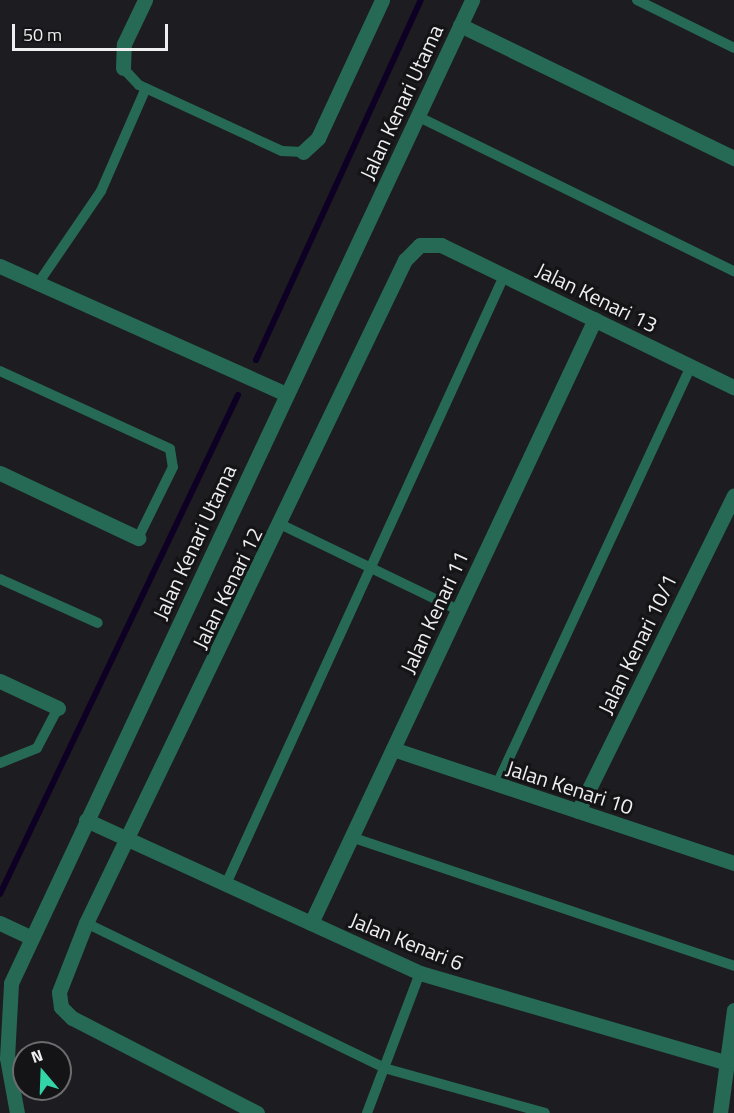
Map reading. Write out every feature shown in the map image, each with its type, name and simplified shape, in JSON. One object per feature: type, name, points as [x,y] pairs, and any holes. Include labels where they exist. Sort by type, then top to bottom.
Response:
[{"type":"street","points":[[123,68],[124,44],[145,0]]},
{"type":"street","points":[[303,152],[318,138],[382,0]]},
{"type":"street","name":"Jalan Kenari Utama","points":[[17,1113],[7,1058],[11,983],[30,937],[472,0]]},
{"type":"street","points":[[460,25],[734,158]]},
{"type":"street","name":"Jalan Kenari 12","points":[[257,1113],[72,1018],[61,1007],[64,972],[126,839],[282,525],[405,260],[420,245],[441,246]]},
{"type":"street","name":"Jalan Kenari 13","points":[[441,246],[734,387]]},
{"type":"street","points":[[0,266],[286,394]]},
{"type":"street","name":"Jalan Kenari 11","points":[[311,923],[595,319]]},
{"type":"street","points":[[0,473],[138,537]]},
{"type":"street","name":"Jalan Kenari 10/1","points":[[578,812],[734,495]]},
{"type":"street","points":[[0,681],[58,708]]},
{"type":"street","name":"Jalan Kenari 10","points":[[393,749],[734,863]]},
{"type":"street","name":"Jalan Kenari 6","points":[[86,820],[420,974],[727,1063]]},
{"type":"street","points":[[0,923],[30,937]]},
{"type":"street","points":[[720,1113],[734,1010]]},
{"type":"lane","points":[[638,0],[734,48]]},
{"type":"lane","points":[[123,68],[146,88],[282,151],[303,152]]},
{"type":"lane","points":[[39,282],[101,191],[146,88]]},
{"type":"lane","points":[[417,116],[734,271]]},
{"type":"lane","points":[[226,884],[504,276]]},
{"type":"lane","points":[[497,784],[691,366]]},
{"type":"lane","points":[[0,371],[170,449],[173,467],[138,537]]},
{"type":"lane","points":[[282,525],[458,610]]},
{"type":"lane","points":[[0,579],[98,623]]},
{"type":"lane","points":[[0,763],[37,748],[58,708]]},
{"type":"lane","points":[[351,837],[734,966]]},
{"type":"lane","points":[[86,923],[384,1068],[545,1113]]},
{"type":"lane","points":[[367,1113],[420,974]]},
{"type":"waterway","points":[[256,360],[421,0]]},
{"type":"waterway","points":[[0,894],[238,395]]}]
